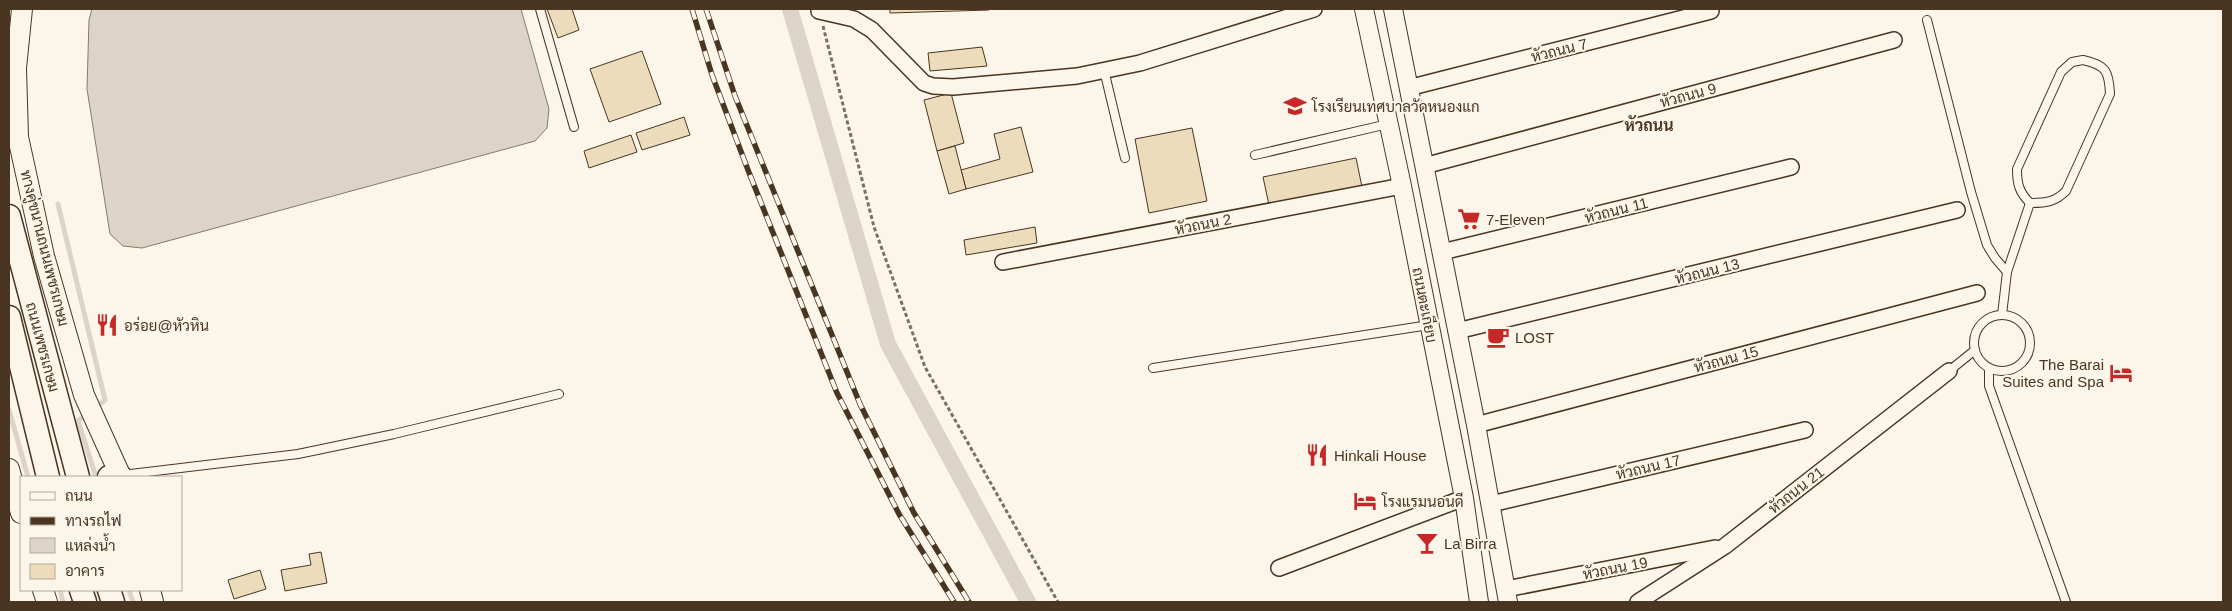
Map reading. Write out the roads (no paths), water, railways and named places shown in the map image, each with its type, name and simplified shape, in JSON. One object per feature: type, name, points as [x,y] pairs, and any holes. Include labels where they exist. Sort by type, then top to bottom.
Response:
[{"type":"main road","name":"ทางคู่ขนานถนนเพชรเกษม","points":[[22,9],[16,68],[18,137],[44,256],[84,396],[117,476]]},
{"type":"main road","name":"ถนนเพชรเกษม","points":[[9,216],[78,476]]},
{"type":"main road","name":"ถนนเพชรเกษม","points":[[9,317],[48,476]]},
{"type":"main road","points":[[9,356],[28,399]]},
{"type":"main road","points":[[9,469],[20,509]]},
{"type":"street","points":[[819,10],[854,19],[872,30],[914,75],[924,83],[933,86],[953,87],[1077,76],[1140,63],[1314,9]]},
{"type":"street","points":[[1365,13],[1393,9]]},
{"type":"street","name":"ถนนตะเกียบ","points":[[1393,9],[1476,425],[1507,596]]},
{"type":"street","name":"หัวถนน 7","points":[[1408,88],[1710,11]]},
{"type":"street","name":"ถนนตะเกียบ","points":[[1365,13],[1402,186],[1464,498],[1479,602]]},
{"type":"street","name":"หัวถนน 9","points":[[1424,166],[1894,40]]},
{"type":"street","name":"หัวถนน 11","points":[[1442,252],[1791,167]]},
{"type":"street","name":"หัวถนน 2","points":[[1003,262],[1402,186]]},
{"type":"street","name":"หัวถนน 13","points":[[1457,331],[1957,210]]},
{"type":"street","name":"หัวถนน 15","points":[[1476,425],[1977,293]]},
{"type":"street","name":"หัวถนน 21","points":[[1638,602],[1725,546],[1948,371]]},
{"type":"street","name":"หัวถนน 17","points":[[1491,504],[1804,430]]},
{"type":"street","points":[[1279,568],[1464,498]]},
{"type":"street","name":"หัวถนน 19","points":[[1507,596],[1725,546]]},
{"type":"street","points":[[1472,561],[1500,556]]},
{"type":"lane","points":[[540,9],[574,127]]},
{"type":"lane","points":[[1927,20],[1971,192],[1987,246],[2007,272]]},
{"type":"lane","points":[[2083,60],[2096,63],[2106,70],[2110,82],[2110,94],[2066,191],[2058,199],[2047,203],[2030,203],[2021,194],[2017,183],[2017,169],[2060,72],[2072,62],[2083,60]]},
{"type":"lane","points":[[1104,70],[1126,158]]},
{"type":"lane","points":[[1255,155],[1388,124]]},
{"type":"lane","points":[[2002,315],[2007,272],[2030,203]]},
{"type":"lane","points":[[2002,315],[2019,321],[2029,336],[2028,354],[2016,367],[2007,370],[1989,368],[1978,357],[1975,350],[1974,341],[1980,326],[1986,320],[2002,315]]},
{"type":"lane","points":[[1152,368],[1429,325]]},
{"type":"lane","points":[[1948,371],[1975,350]]},
{"type":"lane","points":[[1989,368],[1989,386],[2066,602]]},
{"type":"lane","points":[[125,476],[298,454],[394,434],[559,394]]},
{"type":"water","points":[[92,9],[521,9],[549,109],[547,128],[535,141],[142,248],[123,246],[110,234],[87,89],[89,20]]},
{"type":"waterway","points":[[790,9],[888,344],[1028,602]]},
{"type":"waterway","points":[[58,204],[105,400],[95,408]]},
{"type":"waterway","points":[[9,410],[28,476]]},
{"type":"waterway","points":[[88,413],[78,421],[96,476]]},
{"type":"waterway","points":[[60,591],[63,602]]},
{"type":"waterway","points":[[129,591],[133,602]]},
{"type":"railway","points":[[692,9],[712,75],[837,393],[899,514],[954,602]]},
{"type":"railway","points":[[706,9],[735,96],[860,404],[914,513],[969,602]]},
{"type":"place","name":"โรงเรียนเทศบาลวัดหนองแก","points":[[1295,106]]},
{"type":"place","name":"7-Eleven","points":[[1469,219]]},
{"type":"place","name":"อร่อย@หัวหิน","points":[[107,325]]},
{"type":"place","name":"LOST","points":[[1498,337]]},
{"type":"place","name":"The Barai Suites and Spa","points":[[2121,373]]},
{"type":"place","name":"Hinkali House","points":[[1317,455]]},
{"type":"place","name":"โรงแรมนอนดี","points":[[1365,501]]},
{"type":"place","name":"La Birra","points":[[1427,543]]},
{"type":"district","name":"หัวถนน","points":[[1649,125]]}]
